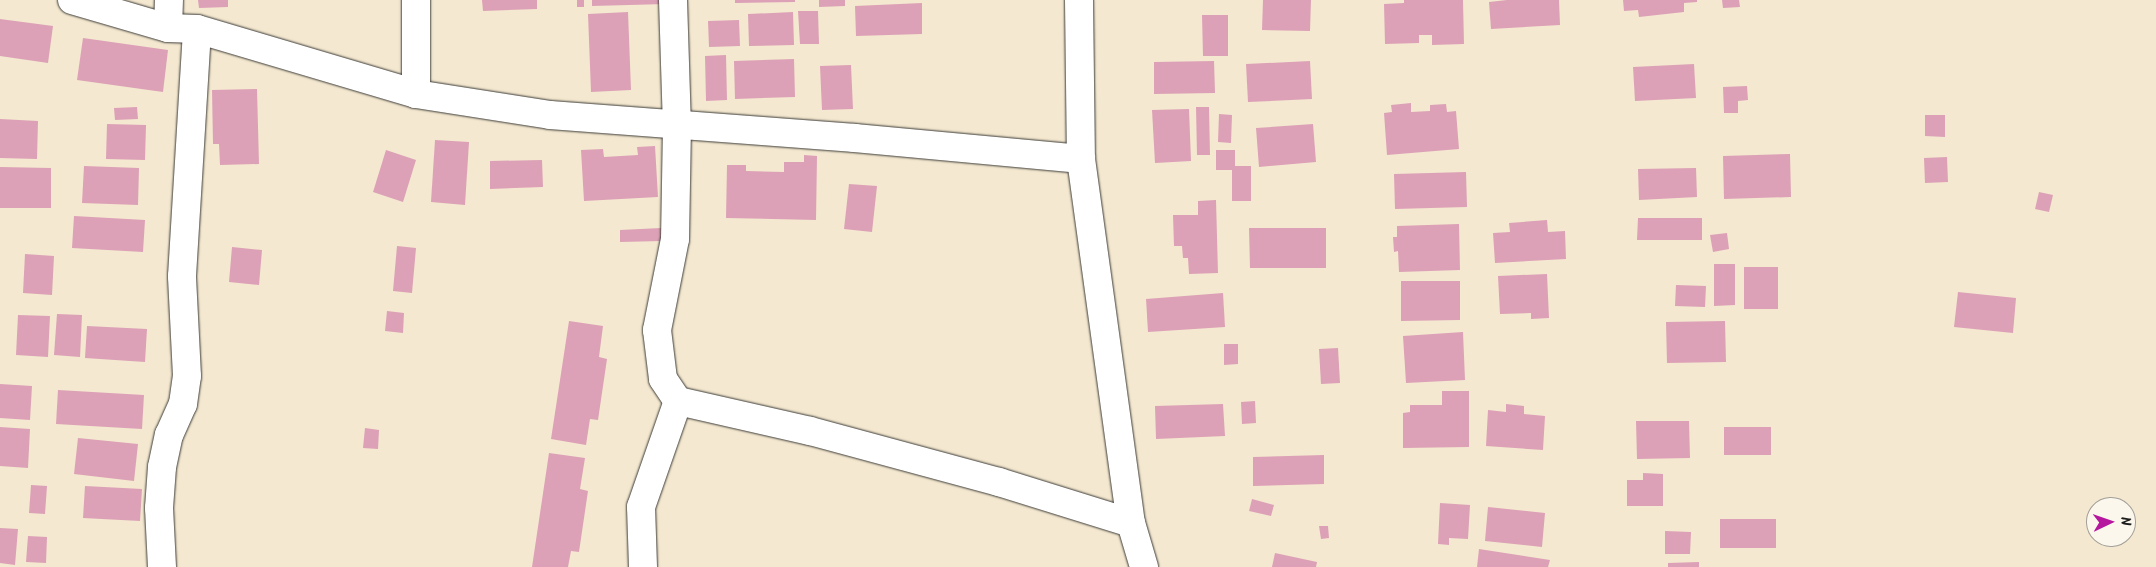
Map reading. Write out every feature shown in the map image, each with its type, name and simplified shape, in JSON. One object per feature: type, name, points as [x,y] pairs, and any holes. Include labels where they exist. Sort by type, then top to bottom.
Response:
[{"type":"street","points":[[72,0],[168,28],[197,29],[416,94],[550,115],[855,138],[1082,159]]},
{"type":"street","points":[[168,0],[168,28]]},
{"type":"street","points":[[416,0],[416,94]]},
{"type":"street","points":[[673,0],[678,126],[675,239],[657,330],[663,379],[678,401],[810,431],[990,480],[1131,523]]},
{"type":"street","points":[[1079,0],[1082,159],[1131,523],[1144,567]]},
{"type":"street","points":[[162,567],[159,508],[162,467],[169,435],[183,404],[187,376],[182,276],[197,29]]},
{"type":"street","points":[[643,567],[642,507],[678,401]]},
{"type":"building","points":[[198,0],[228,0],[228,7],[199,8]]},
{"type":"building","points":[[482,0],[537,0],[537,9],[483,11]]},
{"type":"building","points":[[577,0],[584,0],[584,7],[577,7]]},
{"type":"building","points":[[592,0],[666,0],[666,4],[592,6]]},
{"type":"building","points":[[735,0],[795,0],[795,2],[735,3]]},
{"type":"building","points":[[819,0],[845,0],[845,6],[819,7]]},
{"type":"building","points":[[1263,0],[1311,0],[1310,31],[1262,30]]},
{"type":"building","points":[[1404,0],[1463,0],[1464,44],[1432,45],[1432,35],[1419,35],[1419,43],[1385,44],[1384,4],[1404,3]]},
{"type":"building","points":[[1559,0],[1560,25],[1491,29],[1489,2]]},
{"type":"building","points":[[1623,0],[1697,0],[1697,2],[1684,3],[1684,12],[1639,17],[1638,10],[1624,11]]},
{"type":"building","points":[[1722,0],[1739,0],[1740,7],[1723,8]]},
{"type":"building","points":[[922,3],[922,34],[856,36],[855,6]]},
{"type":"building","points":[[798,11],[818,11],[819,44],[800,44]]},
{"type":"building","points":[[628,12],[631,90],[591,92],[588,14]]},
{"type":"building","points":[[793,12],[794,45],[749,46],[748,14]]},
{"type":"building","points":[[1202,15],[1228,15],[1228,56],[1203,56]]},
{"type":"building","points":[[0,19],[53,26],[48,63],[0,56]]},
{"type":"building","points":[[739,20],[740,46],[709,47],[708,21]]},
{"type":"building","points":[[83,38],[168,50],[163,92],[77,80]]},
{"type":"building","points":[[726,55],[727,100],[706,101],[705,56]]},
{"type":"building","points":[[794,59],[795,97],[735,99],[734,61]]},
{"type":"building","points":[[1214,61],[1215,93],[1154,94],[1154,62]]},
{"type":"building","points":[[1310,61],[1312,99],[1248,102],[1246,64]]},
{"type":"building","points":[[1694,64],[1696,98],[1635,101],[1633,67]]},
{"type":"building","points":[[851,65],[853,109],[822,110],[820,66]]},
{"type":"building","points":[[1747,86],[1748,100],[1738,101],[1738,113],[1724,113],[1723,87]]},
{"type":"building","points":[[257,89],[259,164],[220,165],[219,144],[213,144],[212,90]]},
{"type":"building","points":[[1411,103],[1411,112],[1430,111],[1430,105],[1446,104],[1447,112],[1456,111],[1459,149],[1387,155],[1384,113],[1392,112],[1391,105]]},
{"type":"building","points":[[137,107],[138,119],[115,120],[114,108]]},
{"type":"building","points":[[1196,107],[1209,107],[1210,155],[1197,155]]},
{"type":"building","points":[[1189,109],[1191,161],[1155,163],[1152,110]]},
{"type":"building","points":[[1219,114],[1232,115],[1231,143],[1218,142]]},
{"type":"building","points":[[1925,115],[1945,115],[1945,137],[1925,136]]},
{"type":"building","points":[[0,119],[38,121],[37,159],[0,158]]},
{"type":"building","points":[[107,124],[146,125],[145,160],[106,159]]},
{"type":"building","points":[[1313,124],[1316,162],[1259,167],[1256,128]]},
{"type":"building","points":[[435,140],[469,142],[465,205],[431,202]]},
{"type":"building","points":[[655,146],[658,197],[584,201],[581,150],[603,149],[604,157],[638,155],[637,147]]},
{"type":"building","points":[[386,150],[416,160],[403,202],[373,192]]},
{"type":"building","points":[[1216,150],[1235,150],[1235,166],[1251,166],[1251,201],[1232,201],[1232,170],[1216,170]]},
{"type":"building","points":[[1790,154],[1791,197],[1724,199],[1723,156]]},
{"type":"building","points":[[804,155],[817,156],[816,220],[726,218],[727,165],[746,165],[746,171],[784,172],[784,162],[804,162]]},
{"type":"building","points":[[1947,157],[1948,182],[1925,183],[1924,158]]},
{"type":"building","points":[[542,160],[543,187],[490,189],[490,161]]},
{"type":"building","points":[[84,166],[139,168],[138,205],[82,203]]},
{"type":"building","points":[[0,167],[51,168],[51,208],[0,208]]},
{"type":"building","points":[[1696,168],[1697,197],[1639,200],[1638,169]]},
{"type":"building","points":[[1466,172],[1467,207],[1395,209],[1394,174]]},
{"type":"building","points":[[849,184],[877,186],[872,232],[844,229]]},
{"type":"building","points":[[2039,192],[2053,195],[2049,212],[2035,209]]},
{"type":"building","points":[[1216,200],[1218,273],[1189,274],[1188,258],[1183,258],[1182,246],[1174,246],[1173,215],[1198,215],[1198,201]]},
{"type":"building","points":[[74,216],[145,220],[143,252],[72,248]]},
{"type":"building","points":[[1638,218],[1702,218],[1702,240],[1637,240]]},
{"type":"building","points":[[1547,220],[1548,232],[1565,231],[1566,259],[1495,263],[1493,233],[1510,232],[1509,223]]},
{"type":"building","points":[[1459,224],[1460,270],[1399,272],[1398,251],[1394,252],[1393,237],[1397,237],[1397,226]]},
{"type":"building","points":[[661,228],[662,241],[620,242],[620,230]]},
{"type":"building","points":[[1249,228],[1326,228],[1326,268],[1250,268]]},
{"type":"building","points":[[1727,233],[1729,249],[1713,252],[1710,235]]},
{"type":"building","points":[[397,246],[416,248],[412,293],[393,291]]},
{"type":"building","points":[[232,247],[262,250],[259,285],[229,282]]},
{"type":"building","points":[[25,254],[54,256],[52,295],[23,293]]},
{"type":"building","points":[[1714,264],[1735,264],[1735,305],[1714,306]]},
{"type":"building","points":[[1744,267],[1778,267],[1778,309],[1744,309]]},
{"type":"building","points":[[1547,274],[1549,318],[1531,319],[1531,313],[1500,314],[1498,276]]},
{"type":"building","points":[[1401,281],[1460,281],[1460,320],[1401,321]]},
{"type":"building","points":[[1676,285],[1706,286],[1705,307],[1675,306]]},
{"type":"building","points":[[1958,292],[2016,298],[2013,333],[1954,327]]},
{"type":"building","points":[[1223,293],[1225,327],[1148,332],[1146,299]]},
{"type":"building","points":[[387,311],[404,313],[403,333],[385,331]]},
{"type":"building","points":[[57,314],[82,315],[80,357],[54,355]]},
{"type":"building","points":[[18,315],[50,316],[48,357],[16,355]]},
{"type":"building","points":[[569,321],[603,326],[599,357],[607,359],[598,420],[590,419],[586,445],[551,439]]},
{"type":"building","points":[[1725,321],[1726,362],[1667,363],[1666,322]]},
{"type":"building","points":[[87,326],[147,329],[145,362],[85,358]]},
{"type":"building","points":[[1463,332],[1465,380],[1406,383],[1403,336]]},
{"type":"building","points":[[1224,344],[1238,344],[1238,364],[1224,365]]},
{"type":"building","points":[[1338,348],[1340,383],[1321,384],[1319,349]]},
{"type":"building","points":[[0,384],[32,386],[30,420],[0,418]]},
{"type":"building","points":[[58,390],[144,395],[142,429],[56,424]]},
{"type":"building","points":[[1442,391],[1469,391],[1469,447],[1403,448],[1403,413],[1410,412],[1410,405],[1442,405]]},
{"type":"building","points":[[1255,401],[1256,423],[1242,424],[1241,402]]},
{"type":"building","points":[[1223,404],[1225,436],[1156,439],[1155,406]]},
{"type":"building","points":[[1506,404],[1524,406],[1524,414],[1545,416],[1543,450],[1486,446],[1488,410],[1506,412]]},
{"type":"building","points":[[1636,421],[1689,421],[1690,458],[1637,459]]},
{"type":"building","points":[[0,427],[30,429],[28,468],[0,466]]},
{"type":"building","points":[[1724,427],[1771,427],[1771,455],[1724,455]]},
{"type":"building","points":[[365,428],[379,430],[378,449],[363,448]]},
{"type":"building","points":[[78,438],[138,444],[134,481],[74,474]]},
{"type":"building","points":[[549,453],[585,458],[580,489],[588,491],[579,552],[571,551],[568,567],[532,567]]},
{"type":"building","points":[[1324,455],[1324,484],[1253,486],[1253,457]]},
{"type":"building","points":[[1643,473],[1663,474],[1663,506],[1627,506],[1627,480],[1643,480]]},
{"type":"building","points":[[31,485],[47,486],[45,514],[29,513]]},
{"type":"building","points":[[85,486],[142,489],[140,521],[83,518]]},
{"type":"building","points":[[1252,499],[1274,505],[1271,516],[1249,511]]},
{"type":"building","points":[[1440,503],[1470,505],[1468,539],[1449,538],[1449,545],[1438,544]]},
{"type":"building","points":[[1488,507],[1545,513],[1542,547],[1485,541]]},
{"type":"building","points":[[1720,519],[1776,519],[1776,548],[1720,548]]},
{"type":"building","points":[[1319,526],[1328,526],[1329,538],[1321,539]]},
{"type":"building","points":[[0,528],[18,529],[15,565],[0,563]]},
{"type":"building","points":[[1665,531],[1691,532],[1690,554],[1665,554]]},
{"type":"building","points":[[28,536],[47,537],[46,563],[26,562]]},
{"type":"building","points":[[1479,549],[1550,560],[1548,567],[1477,567]]},
{"type":"building","points":[[1275,553],[1317,562],[1316,567],[1272,567]]},
{"type":"building","points":[[1699,562],[1699,567],[1668,567],[1668,563]]}]
